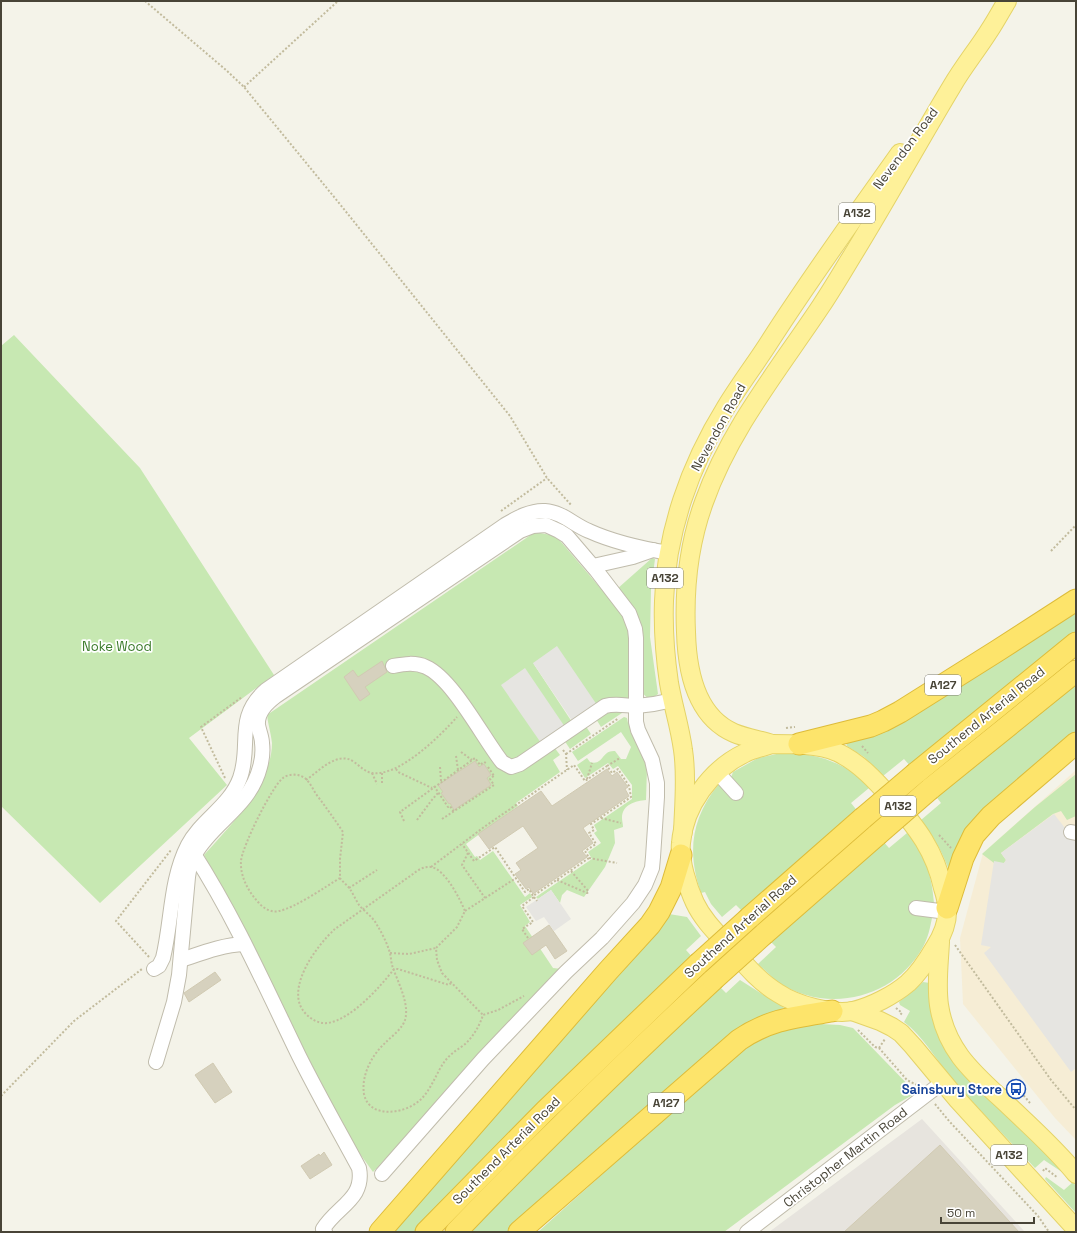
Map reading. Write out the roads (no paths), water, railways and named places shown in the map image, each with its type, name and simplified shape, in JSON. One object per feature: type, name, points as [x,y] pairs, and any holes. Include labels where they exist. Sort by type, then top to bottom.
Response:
[{"type":"highway","name":"A127","points":[[800,735],[871,726],[883,721],[900,712],[1076,600]]},
{"type":"highway","name":"Southend Arterial Road","points":[[426,1232],[545,1111],[698,964],[863,818],[1076,643]]},
{"type":"highway","name":"Southend Arterial Road","points":[[456,1232],[618,1070],[713,980],[877,834],[1076,671]]},
{"type":"highway","points":[[947,910],[963,858],[974,835],[991,816],[1076,743]]},
{"type":"highway","points":[[380,1232],[650,925],[672,888],[681,855]]},
{"type":"highway","name":"A127","points":[[520,1232],[739,1040],[752,1031],[777,1021],[832,1011]]},
{"type":"main road","name":"Nevendon Road","points":[[683,832],[683,751],[667,667],[664,634],[664,588],[661,551],[677,516],[688,484],[704,448],[725,408],[798,297],[870,194],[954,82],[990,30],[1007,1]]},
{"type":"main road","name":"Nevendon Road","points":[[776,736],[734,733],[721,724],[705,709],[695,689],[688,664],[685,603],[688,569],[703,503],[718,467],[744,420],[762,390],[821,305],[859,244],[954,82]]},
{"type":"main road","name":"A132","points":[[1070,1178],[1045,1141],[963,1062],[954,1049],[947,1034],[939,1006],[937,983],[948,944],[947,910],[941,878],[931,851],[918,831],[878,784],[860,766],[835,751],[800,735],[776,736],[745,753],[717,772],[698,795],[689,815],[683,832],[681,855],[688,883],[695,902],[706,920],[739,958],[760,979],[779,994],[798,1003],[832,1011],[854,1019],[880,1021],[901,1033],[943,1082],[1076,1229]]},
{"type":"main road","name":"A132","points":[[854,1019],[909,982],[924,964],[948,944]]},
{"type":"street","points":[[154,969],[159,966],[163,958],[174,889],[184,855],[197,832],[221,807],[237,786],[241,776],[243,764],[248,713],[258,697],[266,690],[505,525],[527,514],[545,511],[553,513],[600,535],[661,551]]},
{"type":"street","points":[[156,1062],[174,1002],[181,960],[190,864],[194,854],[208,836],[243,801],[255,780],[260,769],[263,744],[258,720],[263,708],[276,696],[506,540],[527,528],[540,525],[546,525],[559,531],[574,543],[593,566],[628,614],[635,629],[635,706],[637,726],[652,760],[657,783],[658,797],[652,868],[645,886],[633,903],[602,938],[566,972],[483,1059],[382,1174]]},
{"type":"street","points":[[593,566],[661,551]]},
{"type":"street","points":[[393,666],[416,664],[435,672],[452,691],[498,757],[508,766],[520,764],[605,706],[651,705],[673,700]]},
{"type":"street","points":[[717,772],[736,792]]},
{"type":"street","points":[[194,854],[206,873],[244,944],[299,1056],[359,1168],[361,1178],[359,1187],[354,1196],[327,1222],[322,1229],[325,1232]]},
{"type":"street","points":[[916,908],[947,910]]},
{"type":"street","points":[[181,960],[219,947],[231,944],[244,944]]},
{"type":"street","name":"Christopher Martin Road","points":[[753,1230],[924,1091],[943,1082]]},
{"type":"place","name":"Sainsbury Store","points":[[1016,1089]]},
{"type":"park label","name":"Noke Wood","points":[[117,646]]}]
